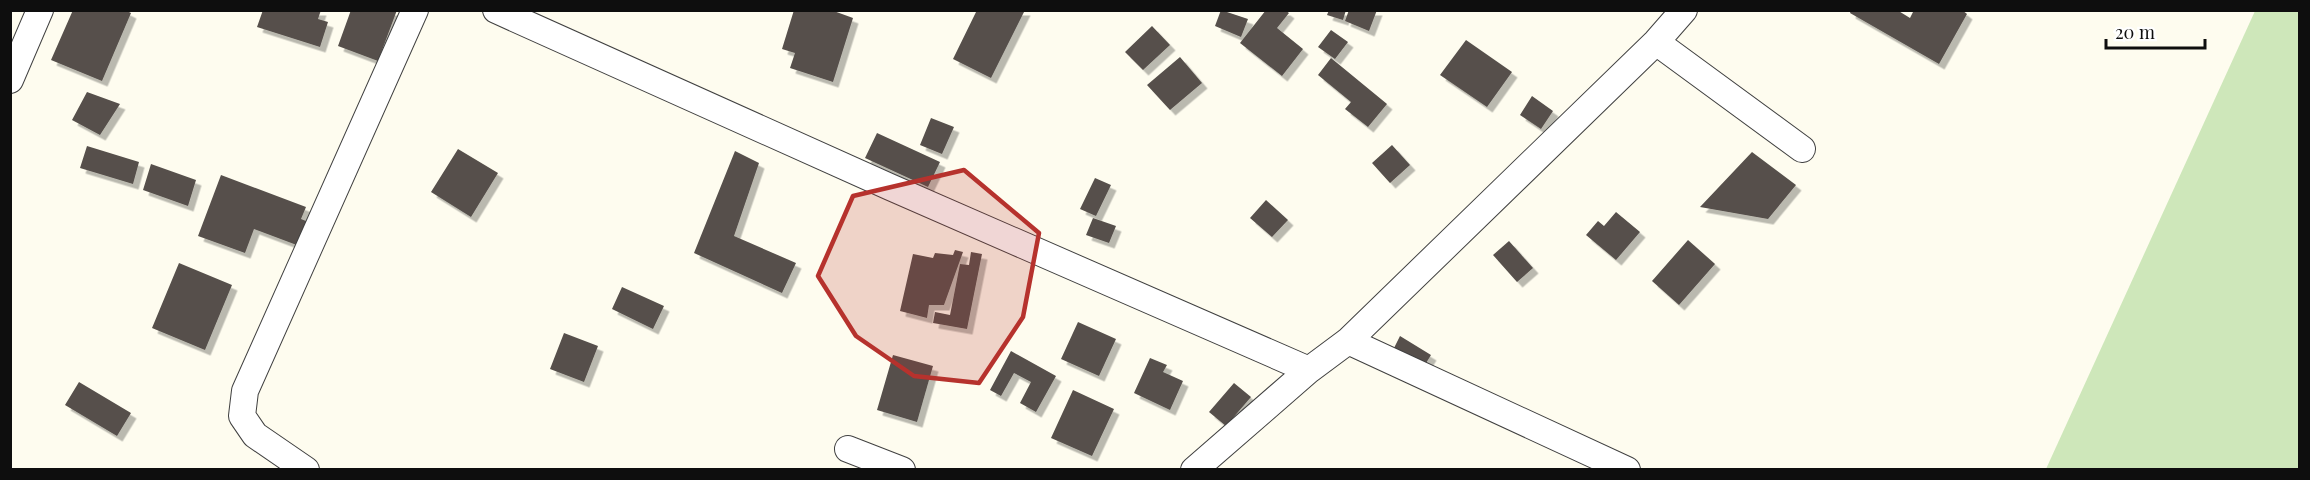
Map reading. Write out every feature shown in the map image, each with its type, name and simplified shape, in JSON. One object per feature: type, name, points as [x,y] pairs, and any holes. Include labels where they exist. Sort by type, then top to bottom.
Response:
[{"type":"street","points":[[10,80],[40,10]]},
{"type":"street","points":[[306,470],[255,435],[242,416],[245,391],[415,10]]},
{"type":"street","points":[[496,10],[890,188],[1309,370]]},
{"type":"street","points":[[1194,470],[1309,370],[1348,341],[1656,42],[1684,10]]},
{"type":"street","points":[[1656,42],[1802,149]]},
{"type":"street","points":[[1348,341],[1627,470]]},
{"type":"street","points":[[848,449],[902,470]]},
{"type":"highlighted area","points":[[964,170],[1039,233],[1023,317],[979,383],[914,376],[856,336],[818,276],[853,196]]},
{"type":"green space","points":[[2255,11],[2299,11],[2299,469],[2046,469]]},
{"type":"building","points":[[73,10],[125,10],[131,13],[102,81],[51,60]]},
{"type":"building","points":[[263,10],[321,10],[318,19],[328,22],[320,47],[257,27]]},
{"type":"building","points":[[351,10],[397,10],[378,61],[338,46]]},
{"type":"building","points":[[794,10],[831,10],[853,18],[833,82],[790,68],[795,53],[782,49]]},
{"type":"building","points":[[977,10],[1025,10],[991,78],[953,59]]},
{"type":"building","points":[[1221,10],[1248,19],[1241,37],[1215,26]]},
{"type":"building","points":[[1266,10],[1285,10],[1289,13],[1277,28],[1303,49],[1282,76],[1240,43]]},
{"type":"building","points":[[1329,10],[1346,10],[1343,20],[1327,15]]},
{"type":"building","points":[[1349,10],[1377,10],[1369,31],[1345,21]]},
{"type":"building","points":[[1851,10],[1897,10],[1910,18],[1914,10],[1962,10],[1967,14],[1939,64],[1850,13]]},
{"type":"building","points":[[1152,26],[1170,45],[1143,70],[1125,52]]},
{"type":"building","points":[[1331,30],[1348,42],[1335,59],[1318,47]]},
{"type":"building","points":[[1466,40],[1512,72],[1487,107],[1440,75]]},
{"type":"building","points":[[1180,57],[1202,83],[1170,110],[1147,85]]},
{"type":"building","points":[[1331,58],[1387,104],[1368,127],[1345,109],[1351,102],[1318,75]]},
{"type":"building","points":[[87,92],[120,104],[100,135],[72,120]]},
{"type":"building","points":[[1532,96],[1553,111],[1541,129],[1520,115]]},
{"type":"building","points":[[931,118],[954,127],[942,154],[920,145]]},
{"type":"building","points":[[877,133],[940,162],[928,187],[865,158]]},
{"type":"building","points":[[1392,145],[1410,165],[1390,183],[1372,163]]},
{"type":"building","points":[[87,146],[139,162],[133,184],[80,168]]},
{"type":"building","points":[[458,149],[498,173],[471,217],[431,192]]},
{"type":"building","points":[[735,151],[759,163],[734,236],[796,263],[782,293],[694,253]]},
{"type":"building","points":[[1752,152],[1796,185],[1768,219],[1700,207]]},
{"type":"building","points":[[151,164],[196,180],[188,206],[143,190]]},
{"type":"building","points":[[221,175],[306,207],[301,219],[311,223],[302,247],[254,229],[245,253],[198,236]]},
{"type":"building","points":[[1095,178],[1111,185],[1096,216],[1080,209]]},
{"type":"building","points":[[1266,200],[1288,220],[1272,237],[1250,218]]},
{"type":"building","points":[[1616,212],[1640,232],[1616,260],[1586,235],[1598,221],[1604,226]]},
{"type":"building","points":[[1093,218],[1116,226],[1109,243],[1086,235]]},
{"type":"building","points":[[1688,240],[1715,264],[1679,305],[1652,281]]},
{"type":"building","points":[[1509,241],[1533,268],[1517,282],[1493,255]]},
{"type":"building","points":[[955,250],[963,252],[944,305],[929,305],[927,318],[900,311],[913,254],[933,258],[935,253],[953,255]]},
{"type":"building","points":[[971,252],[982,254],[967,329],[933,323],[935,312],[950,315],[960,264],[969,265]]},
{"type":"building","points":[[179,263],[232,285],[205,350],[152,328]]},
{"type":"building","points":[[622,287],[664,306],[653,329],[612,309]]},
{"type":"building","points":[[1078,322],[1116,339],[1099,376],[1061,359]]},
{"type":"building","points":[[564,333],[598,346],[584,382],[550,369]]},
{"type":"building","points":[[1400,336],[1431,355],[1423,368],[1393,350]]},
{"type":"building","points":[[1011,351],[1056,376],[1036,412],[1020,403],[1031,382],[1014,373],[1001,396],[990,390]]},
{"type":"building","points":[[893,355],[933,366],[917,422],[877,410]]},
{"type":"building","points":[[1150,358],[1167,365],[1163,372],[1183,381],[1170,410],[1134,393]]},
{"type":"building","points":[[79,382],[131,413],[117,436],[65,405]]},
{"type":"building","points":[[1234,383],[1251,397],[1226,426],[1209,412]]},
{"type":"building","points":[[1073,390],[1114,409],[1092,456],[1051,438]]}]
